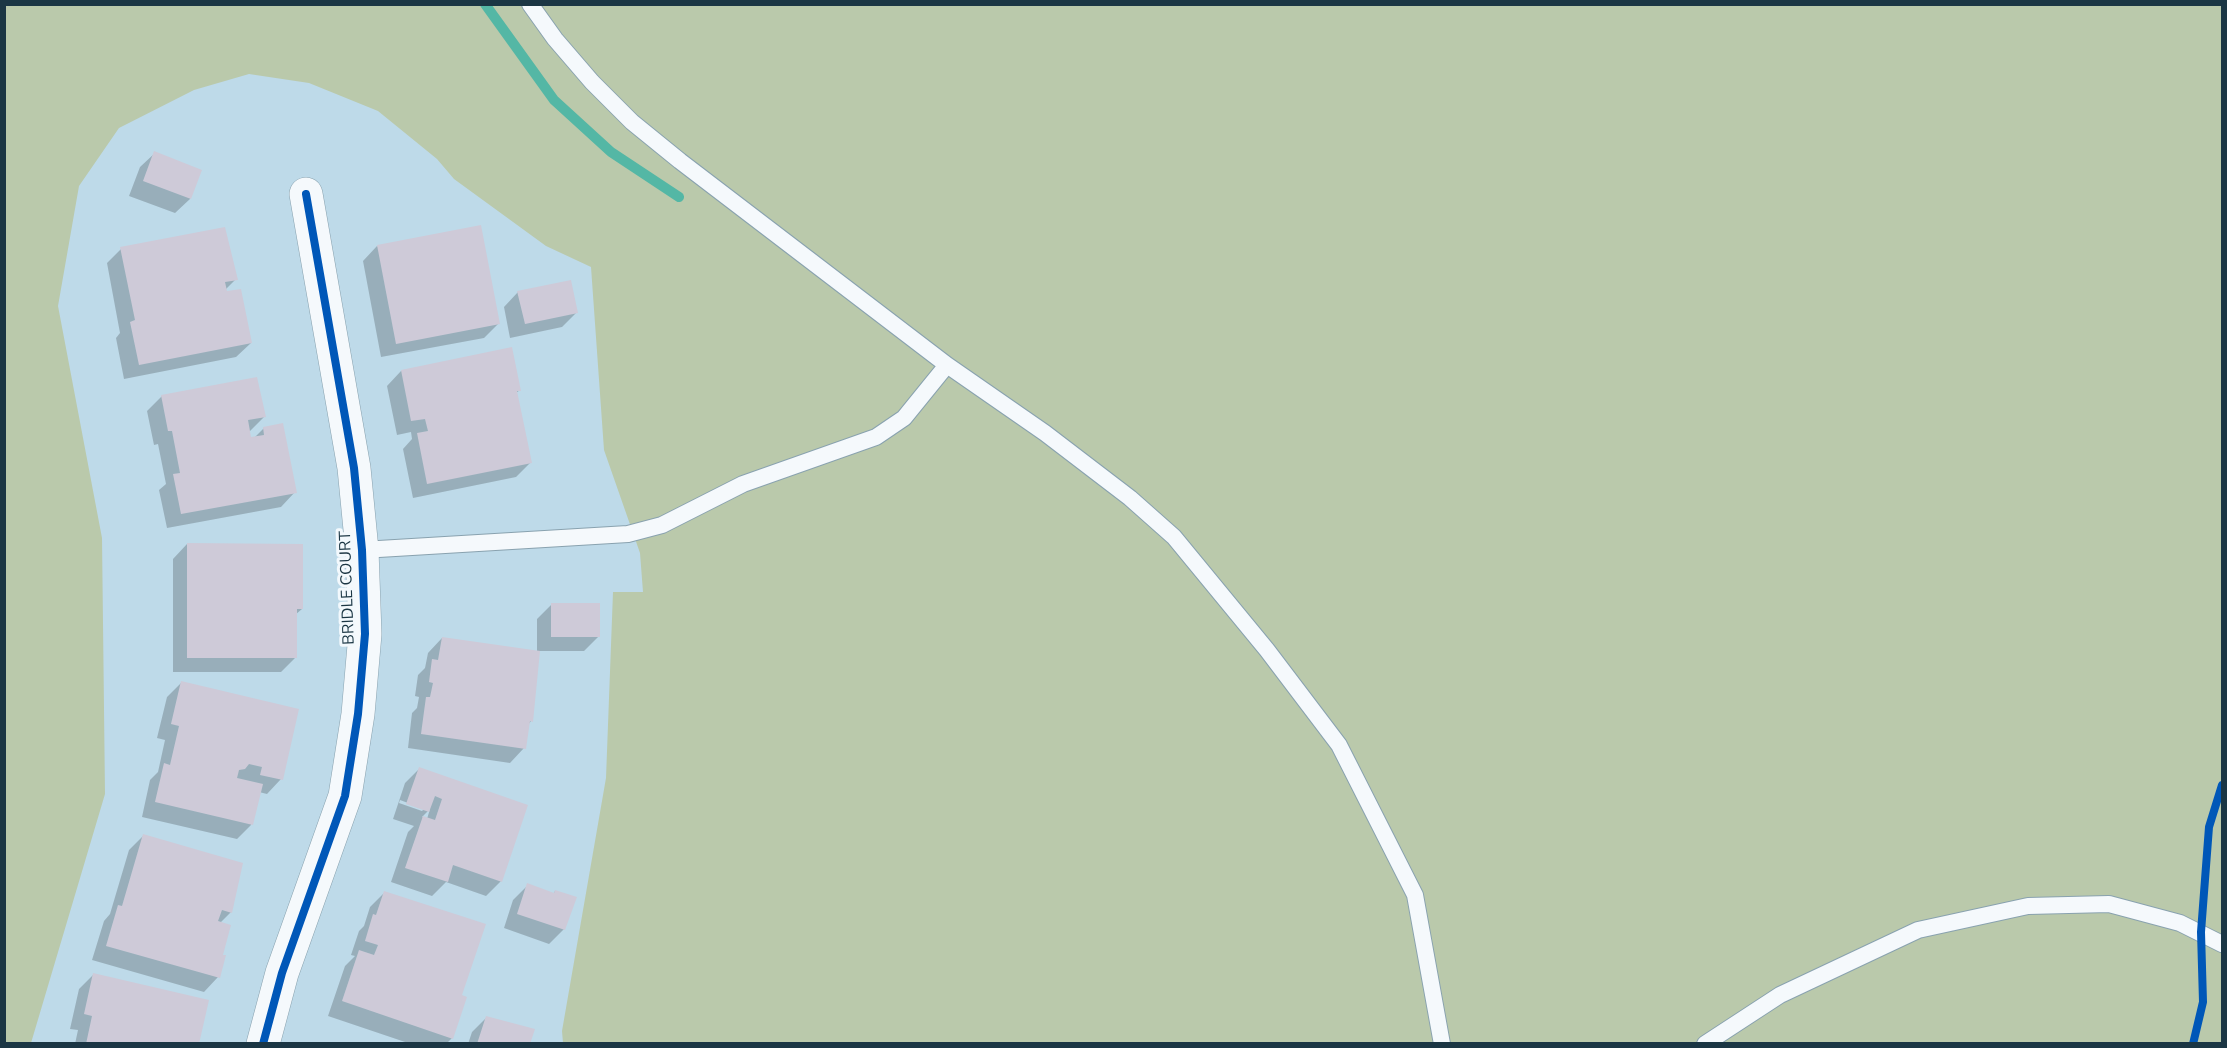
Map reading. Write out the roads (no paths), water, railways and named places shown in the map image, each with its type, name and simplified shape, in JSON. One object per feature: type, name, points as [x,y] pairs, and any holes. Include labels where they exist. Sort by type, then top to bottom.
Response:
[{"type":"street","name":"BRIDLE COURT","points":[[263,1044],[282,973],[345,796],[358,714],[365,634],[362,549],[354,468],[306,194]]},
{"type":"lane","points":[[530,4],[555,39],[632,122],[947,365],[1045,433],[1130,498],[1174,537],[1267,650],[1339,745],[1415,895],[1442,1044]]},
{"type":"lane","points":[[362,549],[628,534],[662,525],[743,484],[876,437],[904,418],[947,365]]},
{"type":"lane","points":[[1705,1044],[1780,995],[1918,930],[2028,906],[2109,904],[2180,923],[2223,944]]},
{"type":"waterway","points":[[485,4],[554,100],[611,152],[679,197]]}]
